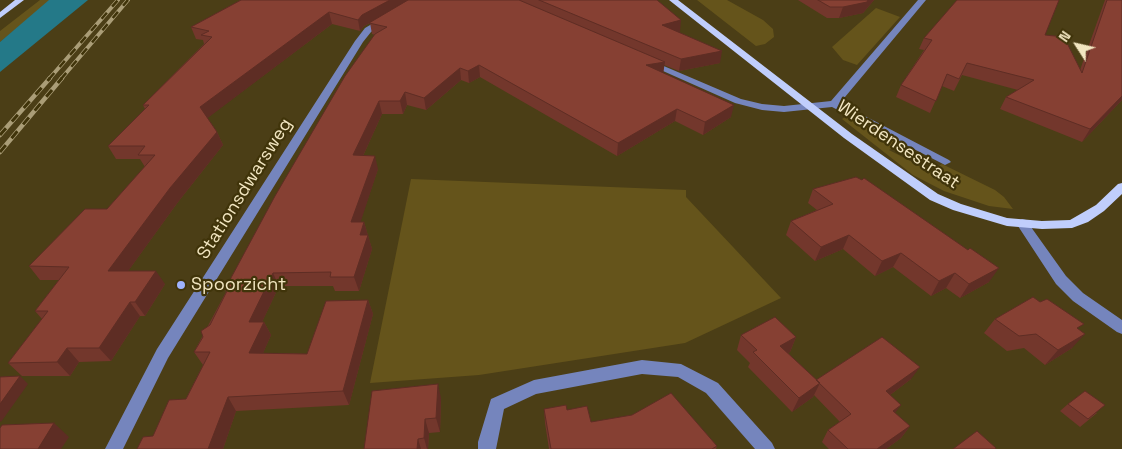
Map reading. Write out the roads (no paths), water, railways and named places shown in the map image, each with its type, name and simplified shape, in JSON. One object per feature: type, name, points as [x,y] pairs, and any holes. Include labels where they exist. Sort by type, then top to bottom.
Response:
[{"type":"main road","points":[[0,16],[20,0]]},
{"type":"main road","name":"Wierdensestraat","points":[[673,0],[810,107],[934,197],[981,216],[1022,224],[1058,225],[1078,221],[1100,208],[1122,187]]},
{"type":"street","points":[[639,58],[738,101],[784,109],[834,104],[922,0]]},
{"type":"street","name":"Stationsdwarsweg","points":[[114,449],[162,354],[360,41],[368,30],[397,13]]},
{"type":"street","name":"Wierdensestraat","points":[[834,104],[945,162]]},
{"type":"street","points":[[1022,224],[1061,280],[1078,297],[1122,328]]},
{"type":"street","points":[[487,449],[487,442],[497,404],[534,387],[642,367],[680,371],[712,388],[766,449]]},
{"type":"water","points":[[49,0],[88,0],[0,72],[0,42]]},
{"type":"railway","points":[[49,79],[118,0]]},
{"type":"railway","points":[[61,79],[128,0]]},
{"type":"railway","points":[[0,135],[50,78]]},
{"type":"railway","points":[[0,152],[62,78]]},
{"type":"place","name":"Spoorzicht","points":[[181,285]]}]
